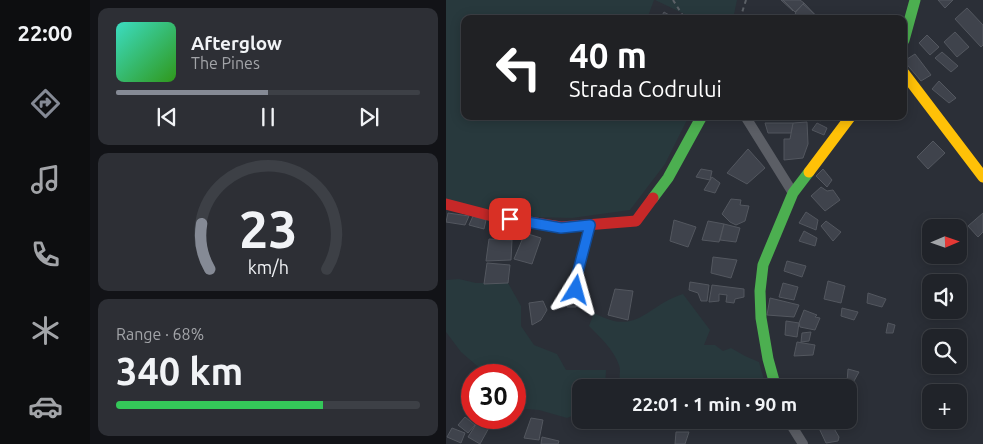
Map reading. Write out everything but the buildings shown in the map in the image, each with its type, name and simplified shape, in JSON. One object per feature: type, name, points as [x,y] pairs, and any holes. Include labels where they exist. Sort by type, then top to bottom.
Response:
[{"type":"street","points":[[907,29],[915,0]]},
{"type":"street","points":[[907,77],[983,177]]},
{"type":"street","points":[[446,204],[492,216],[561,228],[636,221],[668,178],[700,120]]},
{"type":"street","points":[[747,120],[793,193]]},
{"type":"street","points":[[774,379],[761,318],[760,291],[763,265],[793,193],[849,120]]},
{"type":"street","points":[[576,290],[576,279],[590,225]]},
{"type":"street","points":[[794,429],[803,444]]},
{"type":"path","points":[[673,0],[682,15]]},
{"type":"path","points":[[741,15],[746,0]]},
{"type":"shaded area","points":[[446,0],[654,0],[648,15],[461,15],[461,120],[687,120],[665,164],[630,210],[572,218],[485,216],[446,205]]},
{"type":"shaded area","points":[[655,0],[737,0],[734,15],[687,15]]},
{"type":"shaded area","points":[[459,279],[476,283],[508,283],[521,306],[521,326],[534,345],[557,354],[566,370],[606,370],[605,379],[572,379],[572,416],[567,418],[539,410],[526,409],[526,364],[475,364],[461,352],[446,332],[446,280]]},
{"type":"shaded area","points":[[683,294],[710,330],[704,345],[715,345],[723,351],[731,348],[759,362],[764,379],[620,379],[619,365],[614,354],[589,326],[594,313],[609,320],[631,321],[670,299]]},
{"type":"traffic: fast","points":[[907,29],[915,0]]},
{"type":"traffic: fast","points":[[653,198],[668,178],[700,120]]},
{"type":"traffic: fast","points":[[774,379],[761,318],[760,291],[763,265],[793,193],[809,172]]},
{"type":"traffic: slow","points":[[907,77],[983,177]]},
{"type":"traffic: slow","points":[[809,172],[848,120]]},
{"type":"traffic: jam","points":[[446,204],[492,216],[561,227],[636,221],[653,198]]},
{"type":"route","points":[[510,219],[561,228],[590,225],[576,279],[576,290]]}]
